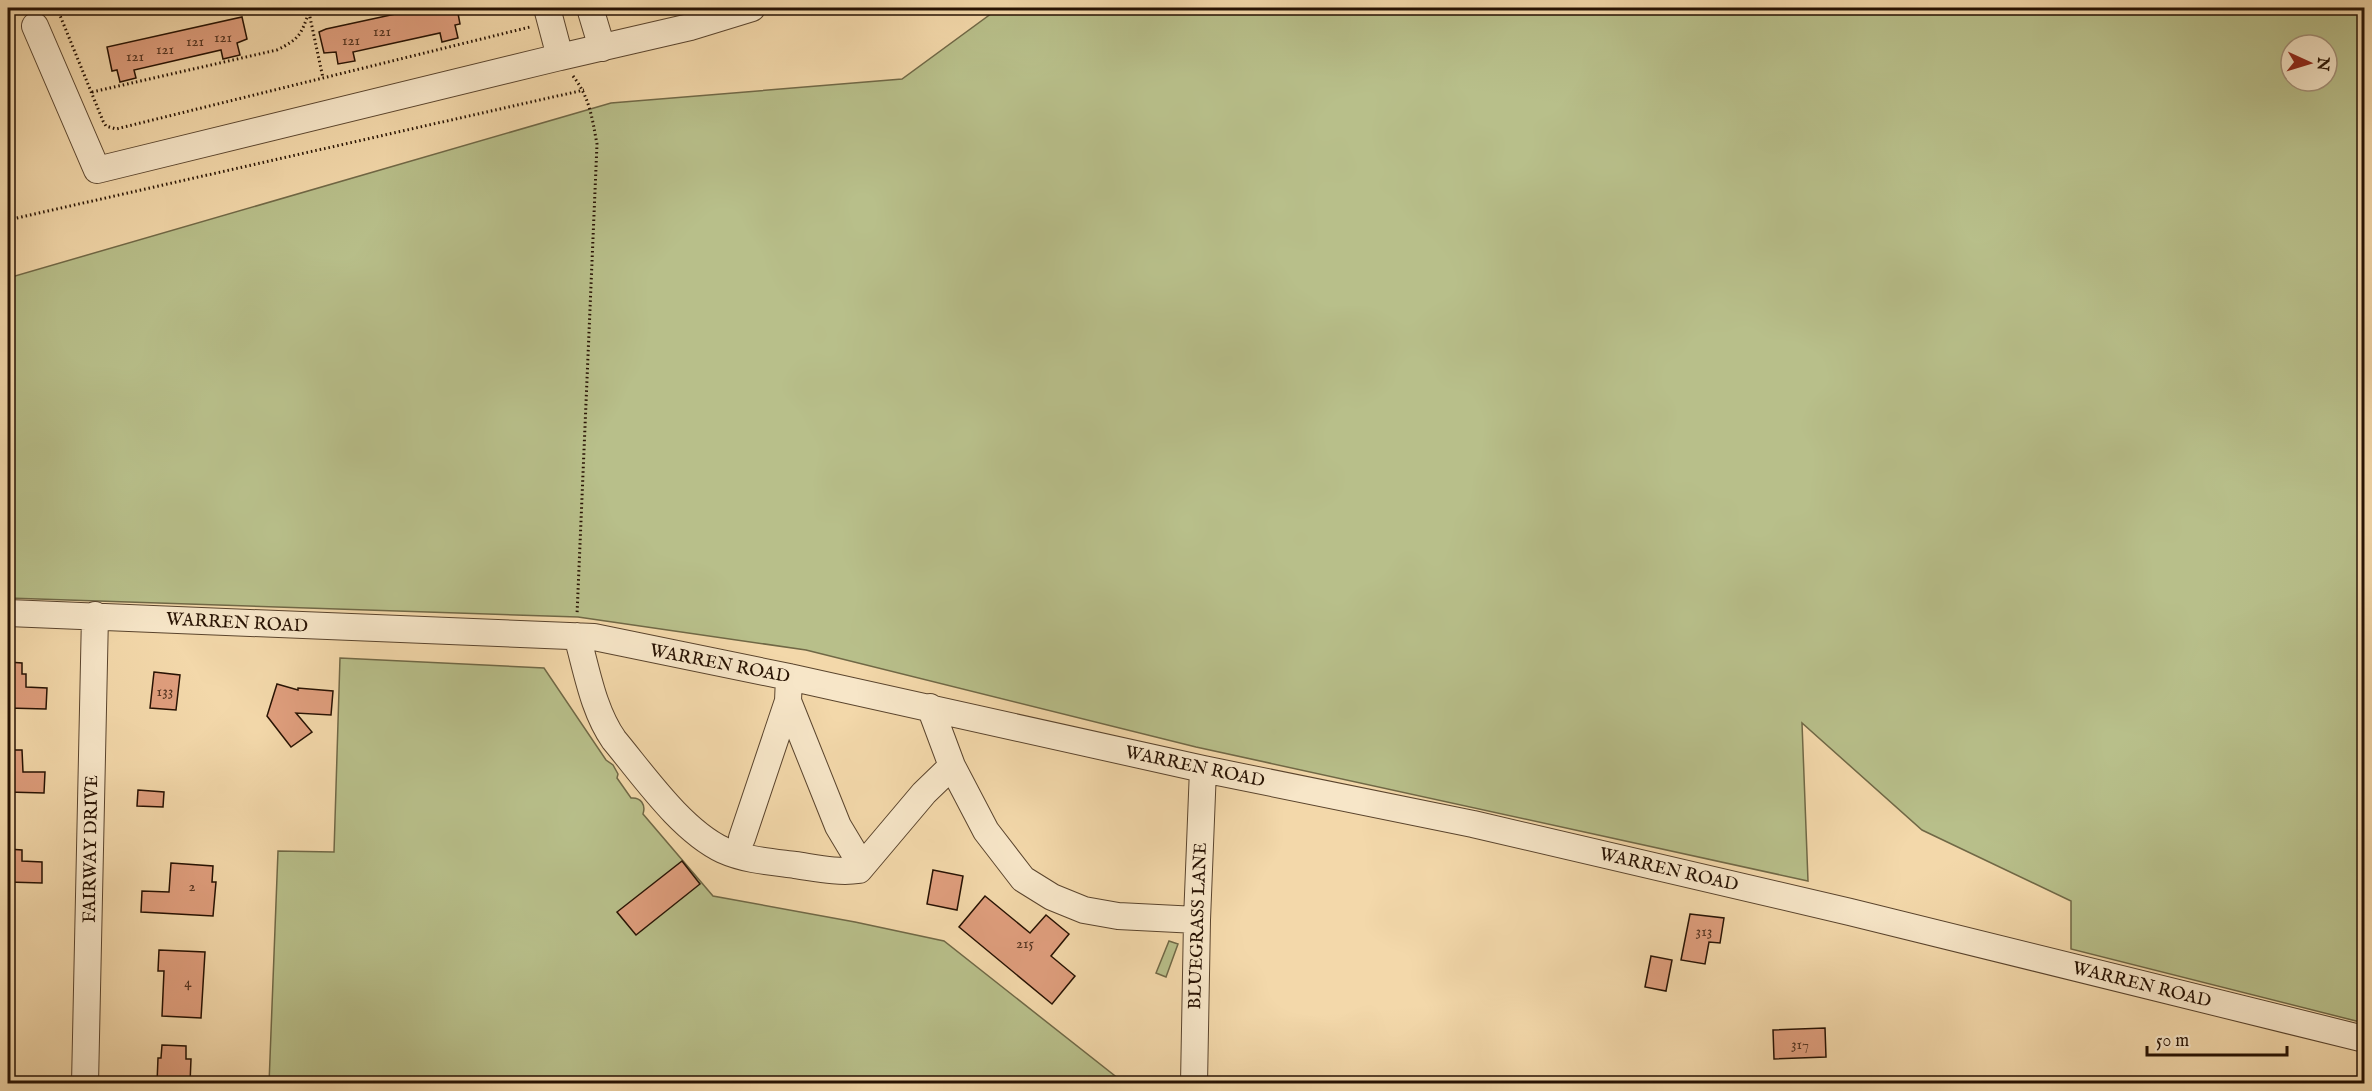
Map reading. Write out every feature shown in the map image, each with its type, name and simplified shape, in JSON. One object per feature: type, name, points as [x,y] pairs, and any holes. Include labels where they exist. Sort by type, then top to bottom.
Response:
[{"type":"street","points":[[590,8],[602,48]]},
{"type":"street","points":[[35,26],[97,170],[690,27],[752,8]]},
{"type":"street","points":[[549,15],[560,57]]},
{"type":"street","name":"WARREN ROAD","points":[[8,613],[594,637],[788,689],[930,707],[1203,769],[1496,829],[1850,912],[2364,1039]]},
{"type":"street","name":"FAIRWAY DRIVE","points":[[85,1083],[95,615]]},
{"type":"street","points":[[577,636],[596,702],[605,727],[614,740],[700,838],[742,857],[842,871],[859,870],[924,793],[952,766]]},
{"type":"street","points":[[742,838],[788,689]]},
{"type":"street","points":[[788,689],[838,826],[856,856]]},
{"type":"street","points":[[930,707],[952,766],[986,831],[1023,879],[1052,897],[1084,910],[1118,916],[1197,920]]},
{"type":"street","name":"BLUEGRASS LANE","points":[[1194,1083],[1203,769]]},
{"type":"path","points":[[57,8],[106,126],[116,129],[323,78],[549,15]]},
{"type":"path","points":[[92,92],[277,50],[299,36],[308,10]]},
{"type":"path","points":[[308,10],[323,78]]},
{"type":"path","points":[[8,220],[584,90],[589,101],[597,144],[577,636]]},
{"type":"green space","points":[[999,8],[2364,8],[2364,1023],[2071,949],[2071,901],[1922,830],[1802,723],[1808,881],[1196,747],[806,650],[578,617],[8,598],[8,278],[611,103],[902,79]]},
{"type":"green space","points":[[340,658],[544,668],[606,760],[613,765],[618,774],[617,778],[631,798],[642,802],[643,814],[713,896],[944,941],[1124,1083],[269,1084],[278,851],[334,852]]},
{"type":"green space","points":[[1169,941],[1178,944],[1166,977],[1156,973]]},
{"type":"building","points":[[423,8],[457,8],[460,24],[455,25],[458,38],[442,42],[440,33],[353,52],[355,61],[338,64],[336,52],[324,53],[319,32]]},
{"type":"building","points":[[242,17],[247,39],[237,43],[240,55],[223,59],[221,50],[134,70],[136,78],[120,82],[117,70],[112,71],[107,47]]},
{"type":"building","points":[[8,662],[22,663],[22,674],[26,674],[26,687],[47,688],[46,709],[8,708]]},
{"type":"building","points":[[154,672],[180,675],[176,710],[150,708]]},
{"type":"building","points":[[277,684],[298,690],[298,688],[333,691],[331,715],[296,713],[312,732],[291,747],[267,716]]},
{"type":"building","points":[[8,750],[22,750],[23,772],[45,772],[44,793],[8,792]]},
{"type":"building","points":[[138,790],[164,792],[163,807],[137,806]]},
{"type":"building","points":[[8,849],[22,850],[22,861],[42,862],[42,883],[8,882]]},
{"type":"building","points":[[682,861],[700,884],[636,935],[617,912]]},
{"type":"building","points":[[171,863],[213,866],[212,882],[216,882],[213,916],[141,912],[142,891],[169,892]]},
{"type":"building","points":[[933,870],[963,876],[957,910],[927,904]]},
{"type":"building","points":[[985,896],[1030,933],[1046,915],[1069,934],[1051,956],[1075,976],[1052,1004],[959,927]]},
{"type":"building","points":[[1690,914],[1724,918],[1720,943],[1709,942],[1705,964],[1681,960]]},
{"type":"building","points":[[159,950],[205,952],[201,1018],[162,1016],[164,971],[158,971]]},
{"type":"building","points":[[1651,956],[1672,960],[1666,991],[1645,987]]},
{"type":"building","points":[[1825,1028],[1826,1057],[1774,1059],[1773,1030]]},
{"type":"building","points":[[162,1045],[186,1046],[186,1059],[191,1059],[190,1083],[157,1083],[158,1058],[161,1058]]}]
